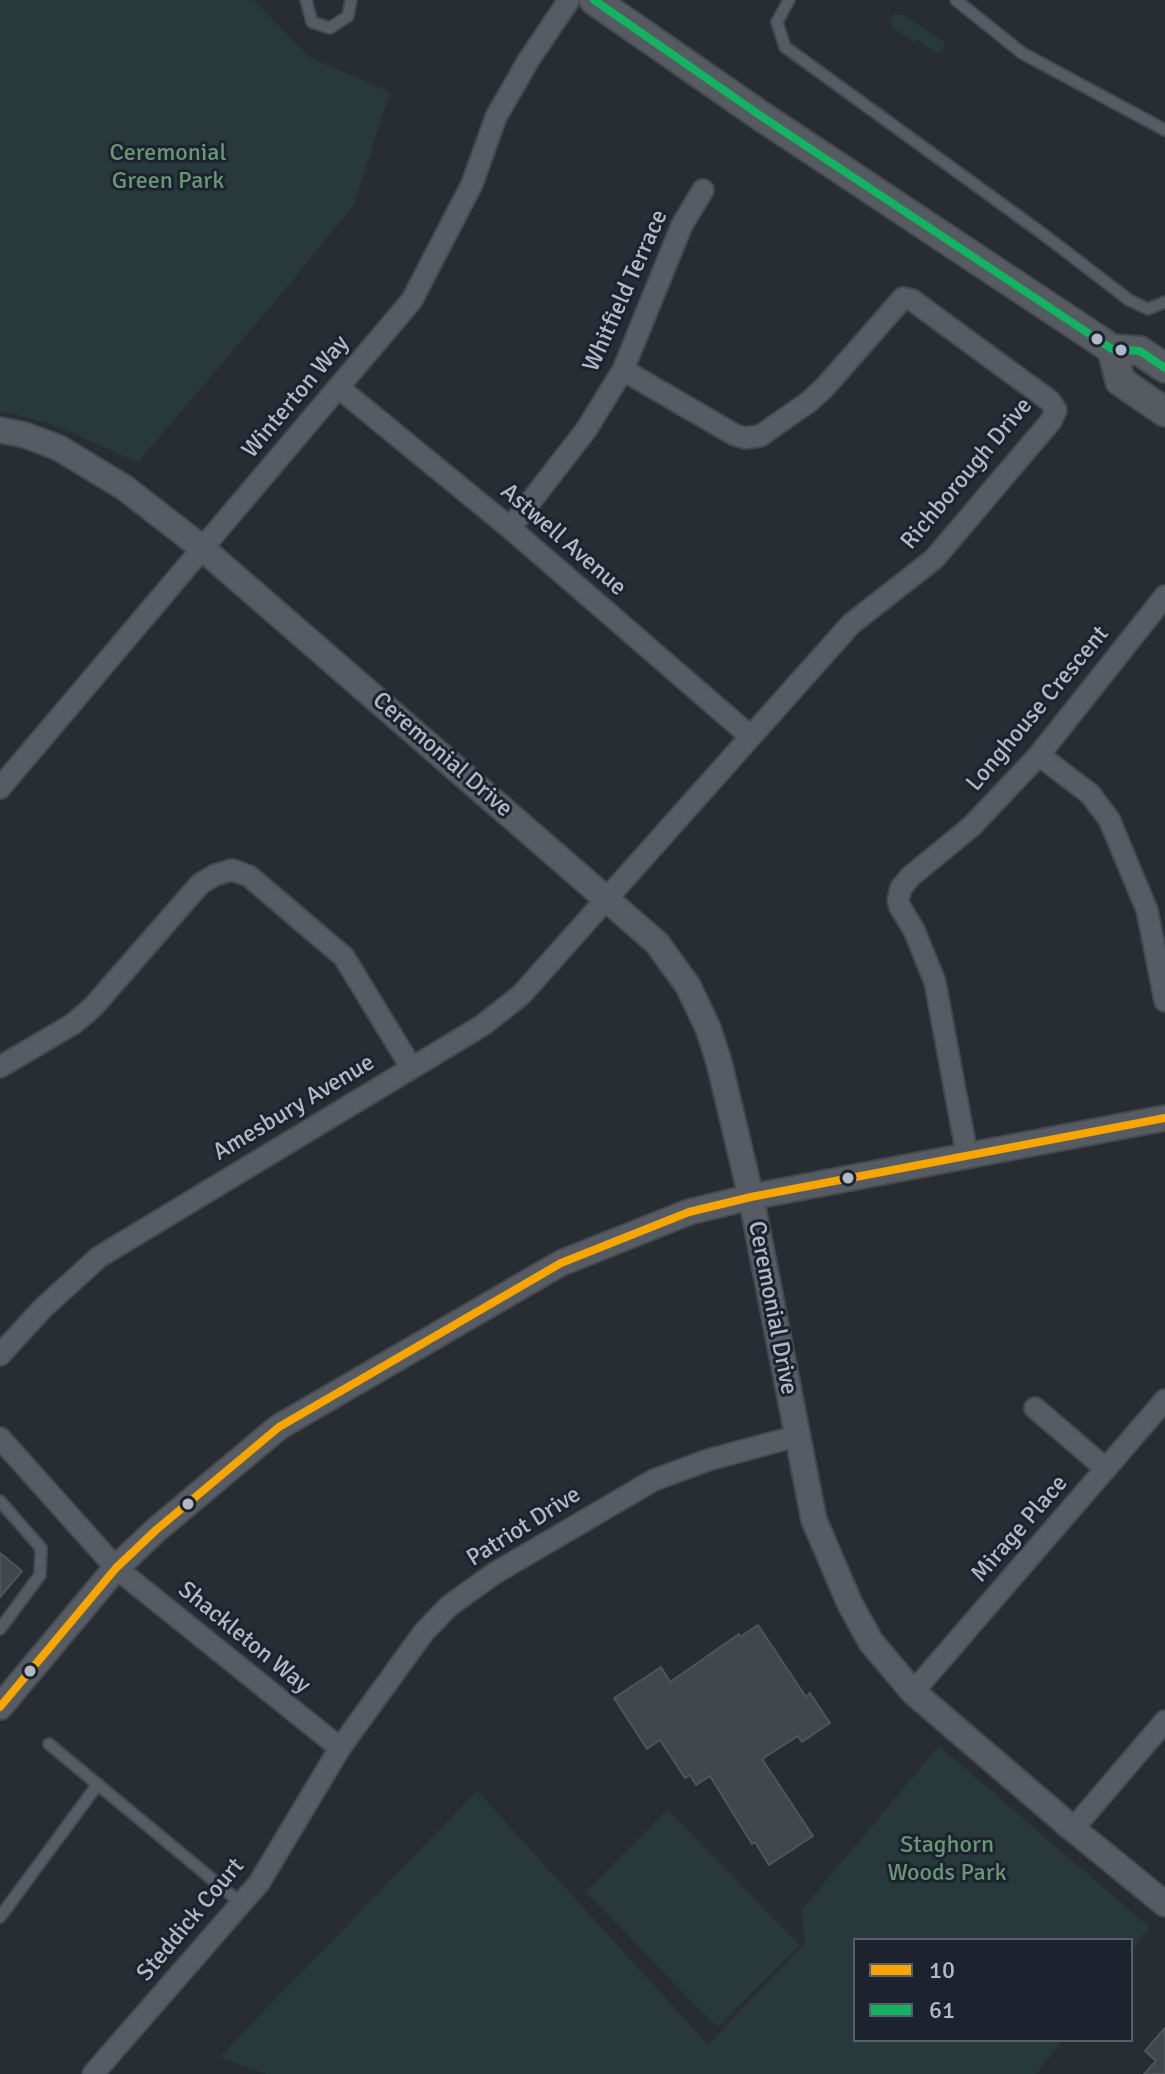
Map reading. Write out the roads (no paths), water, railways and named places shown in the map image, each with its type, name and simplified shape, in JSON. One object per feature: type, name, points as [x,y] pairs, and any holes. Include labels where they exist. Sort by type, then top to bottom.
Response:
[{"type":"main road","points":[[594,0],[761,116],[1112,349],[1140,351],[1165,368]]},
{"type":"main road","points":[[1112,349],[1120,381],[1165,412]]},
{"type":"street","name":"Winterton Way","points":[[0,788],[412,300],[472,184],[496,117],[528,61],[569,0]]},
{"type":"street","name":"Whitfield Terrace","points":[[510,528],[586,430],[623,370],[682,225],[703,190]]},
{"type":"street","name":"Richborough Drive","points":[[607,897],[851,624],[934,559],[1051,421],[1056,410],[1050,401],[912,300],[903,298],[825,387],[760,436],[745,438],[735,435],[623,370]]},
{"type":"street","name":"Astwell Avenue","points":[[339,388],[510,528],[750,736]]},
{"type":"street","name":"Ceremonial Drive","points":[[0,430],[25,435],[59,448],[89,465],[125,488],[202,548],[657,943],[688,986],[708,1028],[719,1062],[751,1197],[814,1520],[871,1642],[913,1692],[1165,1904]]},
{"type":"street","name":"Longhouse Crescent","points":[[967,1155],[935,982],[898,900],[901,888],[911,876],[972,826],[1039,755],[1165,596]]},
{"type":"street","points":[[1039,755],[1090,794],[1109,819],[1147,910],[1165,1001]]},
{"type":"street","points":[[0,1067],[73,1024],[93,1007],[200,884],[232,870],[249,876],[344,957],[411,1067]]},
{"type":"street","name":"Amesbury Avenue","points":[[0,1355],[42,1309],[99,1257],[483,1025],[521,995],[607,897]]},
{"type":"street","points":[[0,1707],[116,1568],[156,1530],[279,1427],[561,1263],[689,1212],[751,1197],[1165,1118]]},
{"type":"street","name":"Mirage Place","points":[[913,1692],[1165,1400]]},
{"type":"street","points":[[1035,1408],[1106,1469]]},
{"type":"street","name":"Patriot Drive","points":[[340,1748],[424,1632],[449,1606],[495,1573],[654,1480],[708,1460],[797,1436]]},
{"type":"street","name":"Shackleton Way","points":[[0,1438],[116,1568],[340,1748]]},
{"type":"street","points":[[1073,1829],[1165,1721]]},
{"type":"street","name":"Steddick Court","points":[[93,2074],[259,1883],[340,1748]]},
{"type":"lane","points":[[306,0],[312,22],[330,28],[348,16],[351,0]]},
{"type":"lane","points":[[789,0],[777,22],[785,47],[1129,300],[1148,309],[1165,302]]},
{"type":"lane","points":[[956,0],[1022,53],[1165,130]]},
{"type":"lane","points":[[0,1501],[41,1548],[40,1575],[0,1629]]},
{"type":"lane","points":[[49,1744],[242,1904]]},
{"type":"lane","points":[[0,1917],[98,1784]]},
{"type":"park label","name":"Ceremonial Green Park","points":[[168,168]]},
{"type":"park label","name":"Staghorn Woods Park","points":[[947,1860]]}]
